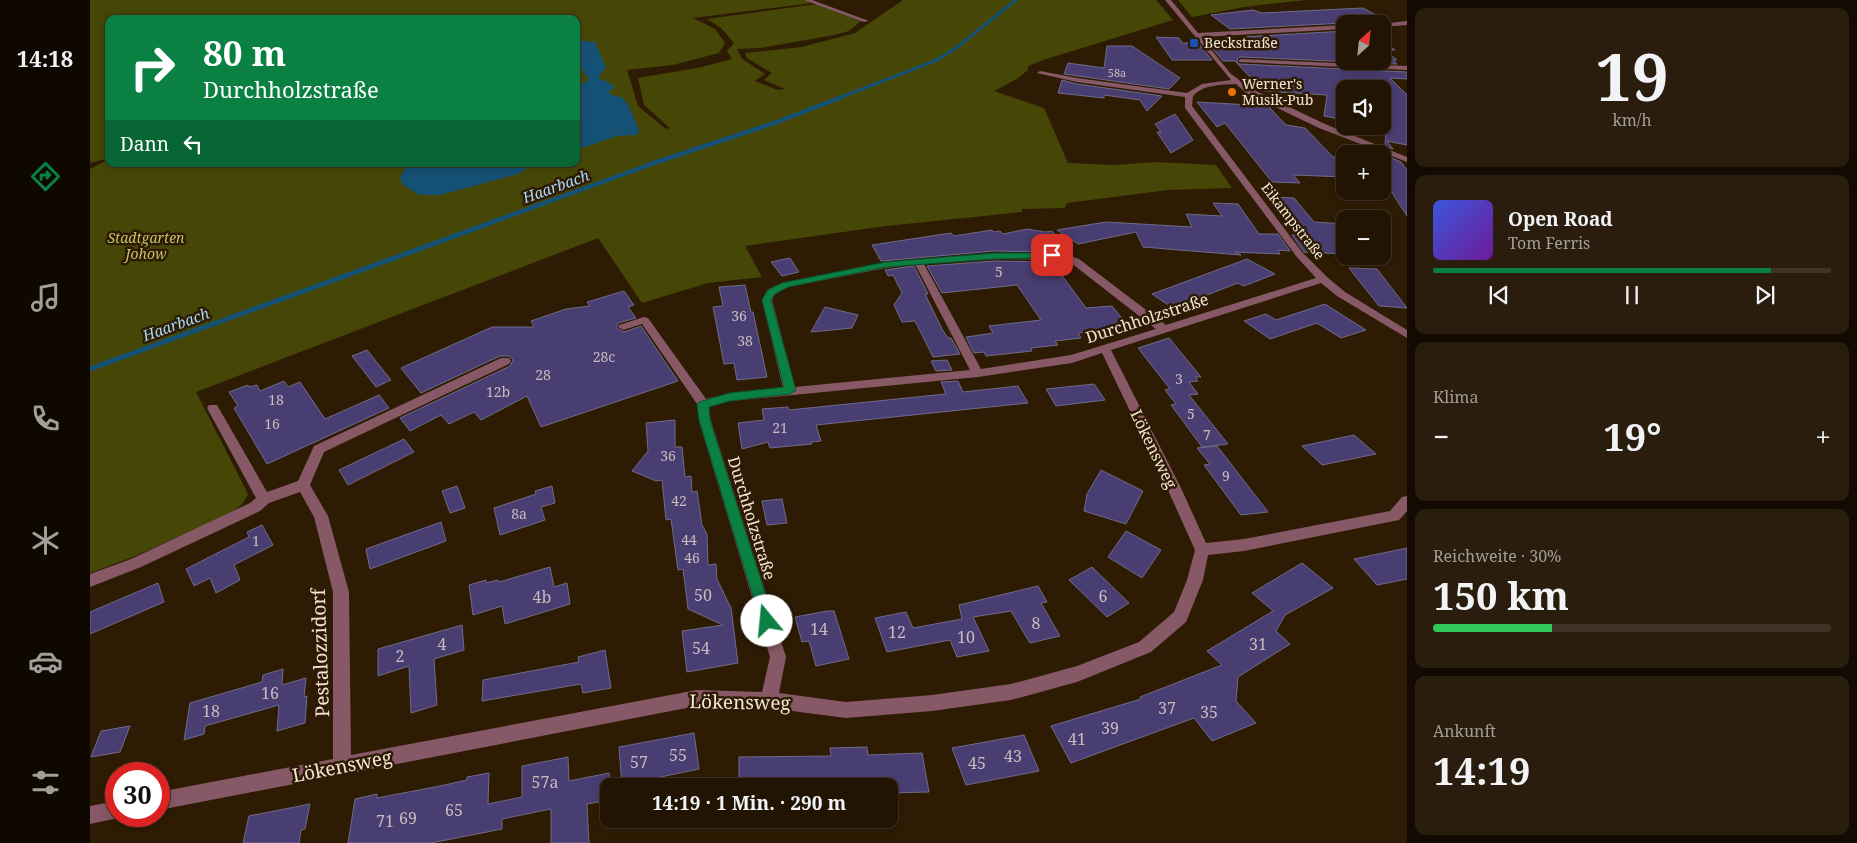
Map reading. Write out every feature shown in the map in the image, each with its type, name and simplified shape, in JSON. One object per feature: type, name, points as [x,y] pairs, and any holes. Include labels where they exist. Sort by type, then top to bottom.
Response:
[{"type":"street","points":[[807,0],[866,21]]},
{"type":"street","points":[[1168,0],[1237,82],[1250,91],[1288,111],[1360,143],[1407,160]]},
{"type":"street","points":[[1391,24],[1407,23]]},
{"type":"street","points":[[1196,35],[1336,27]]},
{"type":"street","points":[[1241,61],[1407,68]]},
{"type":"street","points":[[1040,73],[1189,95],[1197,88],[1208,85],[1237,82]]},
{"type":"street","name":"Eikampstraße","points":[[1189,95],[1188,106],[1299,254],[1323,279],[1341,294],[1407,335]]},
{"type":"street","points":[[790,390],[767,300],[771,292],[786,285],[886,265],[994,256],[1064,257],[1075,261],[1165,330]]},
{"type":"street","points":[[918,261],[978,373]]},
{"type":"street","name":"Durchholzstraße","points":[[703,404],[730,397],[978,373],[1072,359],[1323,279]]},
{"type":"street","name":"Durchholzstraße","points":[[623,327],[644,320],[703,404],[704,420],[778,657],[769,700]]},
{"type":"street","name":"Lökensweg","points":[[170,799],[697,698],[769,700],[856,710],[932,703],[1011,692],[1077,674],[1145,647],[1180,617],[1195,580],[1202,550],[1174,488],[1105,349]]},
{"type":"street","points":[[90,581],[136,563],[255,507],[264,499],[303,485],[319,449],[505,361]]},
{"type":"street","points":[[213,408],[264,499]]},
{"type":"street","name":"Pestalozzidorf","points":[[303,485],[320,516],[341,592],[344,672],[342,766]]},
{"type":"street","points":[[1202,550],[1244,545],[1394,516],[1407,501]]},
{"type":"street","points":[[90,815],[105,812]]},
{"type":"green space","name":"Stadtgarten Johow","points":[[90,0],[804,0],[812,3],[693,18],[715,29],[725,43],[719,53],[673,65],[627,70],[638,106],[666,129],[670,128],[644,105],[638,78],[702,67],[732,59],[727,51],[734,43],[721,28],[707,19],[817,4],[861,21],[849,31],[834,35],[760,48],[737,49],[742,59],[765,74],[755,81],[778,90],[785,89],[764,80],[772,73],[747,58],[745,53],[802,47],[855,33],[903,0],[1156,0],[1173,20],[1043,60],[1028,66],[1028,70],[1017,79],[994,91],[1044,108],[1068,163],[1116,165],[1155,162],[1216,165],[1232,188],[1168,190],[1067,203],[1065,208],[1022,209],[1022,212],[886,226],[745,246],[762,277],[708,283],[642,303],[598,238],[196,392],[248,494],[246,498],[240,506],[229,514],[133,557],[90,573],[90,169],[105,161],[105,167],[580,167],[580,15],[105,15],[105,159],[90,163]]},
{"type":"green space","points":[[1178,0],[1306,0],[1244,7],[1192,17]]},
{"type":"water","points":[[580,39],[595,42],[606,67],[598,78],[616,88],[608,91],[613,96],[622,97],[630,108],[639,130],[637,135],[617,136],[580,149],[580,84],[585,83],[589,77],[584,74],[582,68],[580,68]]},
{"type":"water","points":[[410,167],[529,167],[518,174],[440,195],[419,195],[402,184],[400,177],[405,169]]},
{"type":"building","points":[[1363,8],[1376,15],[1336,15],[1336,23],[1230,29],[1211,15],[1253,10],[1262,13]]},
{"type":"building","points":[[1336,32],[1336,61],[1241,57],[1238,58],[1237,62],[1239,64],[1407,72],[1407,79],[1390,78],[1407,95],[1407,145],[1387,141],[1390,145],[1385,145],[1386,135],[1391,135],[1391,80],[1336,80],[1336,118],[1324,116],[1327,95],[1263,91],[1235,61],[1223,61],[1209,44],[1255,44],[1242,37]]},
{"type":"building","points":[[1156,37],[1179,38],[1182,43],[1198,43],[1212,60],[1172,60]]},
{"type":"building","points":[[1107,46],[1132,46],[1180,78],[1169,89],[1064,74],[1068,63],[1104,68]]},
{"type":"building","points":[[1391,55],[1397,60],[1393,60],[1397,64],[1391,64]]},
{"type":"building","points":[[1062,80],[1077,84],[1162,96],[1147,111],[1140,100],[1104,95],[1104,98],[1058,93]]},
{"type":"building","points":[[1197,102],[1268,106],[1286,125],[1305,128],[1333,157],[1336,157],[1336,177],[1293,175],[1300,183],[1272,182],[1225,123],[1217,127]]},
{"type":"building","points":[[1175,114],[1193,140],[1171,153],[1157,132],[1161,132],[1155,124]]},
{"type":"building","points":[[1391,158],[1401,162],[1407,170],[1407,216],[1391,191]]},
{"type":"building","points":[[1273,197],[1294,198],[1314,222],[1336,223],[1336,254],[1304,252],[1292,235],[1303,236]]},
{"type":"building","points":[[1213,203],[1238,204],[1259,234],[1278,234],[1290,251],[1278,250],[1280,254],[1235,252],[1241,255],[1143,247],[1136,232],[1078,244],[1057,230],[1106,222],[1192,227],[1186,214],[1222,216]]},
{"type":"building","points":[[1027,229],[1045,232],[1052,231],[1065,247],[1044,252],[994,251],[881,261],[872,245],[951,233],[954,236],[992,230],[994,232],[1000,231],[1003,234]]},
{"type":"building","points":[[790,258],[799,272],[782,276],[771,262]]},
{"type":"building","points":[[1247,259],[1275,274],[1244,286],[1238,283],[1173,308],[1152,294]]},
{"type":"building","points":[[994,261],[1052,262],[1086,308],[1112,306],[1131,329],[1078,333],[1081,338],[1055,341],[1058,345],[1031,348],[1032,351],[986,356],[984,352],[974,353],[966,337],[993,333],[989,326],[1041,320],[1017,285],[942,293],[927,266]]},
{"type":"building","points":[[914,266],[942,329],[948,338],[951,338],[960,354],[933,357],[915,321],[902,322],[894,305],[902,293],[893,275],[888,276],[885,270]]},
{"type":"building","points":[[1349,268],[1377,269],[1407,308],[1379,306]]},
{"type":"building","points":[[745,285],[751,312],[753,312],[767,377],[737,380],[734,363],[724,364],[713,307],[723,306],[719,287]]},
{"type":"building","points":[[624,291],[634,305],[628,307],[636,318],[618,323],[616,328],[624,332],[641,326],[678,381],[541,427],[527,396],[481,420],[474,412],[449,424],[441,415],[410,431],[400,418],[510,366],[513,360],[509,356],[500,356],[421,393],[401,368],[492,327],[534,327],[531,321],[566,309],[590,306],[587,302]]},
{"type":"building","points":[[1325,304],[1366,330],[1341,338],[1317,323],[1270,339],[1244,321],[1266,314],[1276,320]]},
{"type":"building","points":[[825,307],[858,315],[852,328],[811,332]]},
{"type":"building","points":[[1169,338],[1201,377],[1195,377],[1198,381],[1189,382],[1198,394],[1189,395],[1228,444],[1202,447],[1171,405],[1176,404],[1165,390],[1170,389],[1138,348]]},
{"type":"building","points":[[367,350],[391,380],[376,387],[352,356]]},
{"type":"building","points":[[947,360],[952,370],[936,371],[931,361]]},
{"type":"building","points":[[284,381],[288,387],[300,382],[325,419],[379,395],[389,408],[267,464],[234,408],[238,406],[229,392],[248,385],[249,387],[257,385],[260,391]]},
{"type":"building","points":[[958,381],[963,392],[1018,386],[1028,403],[816,425],[821,441],[811,442],[812,444],[770,448],[768,442],[742,449],[738,423],[764,420],[762,409],[788,407],[789,410],[946,394],[941,382]]},
{"type":"building","points":[[1094,384],[1105,400],[1056,406],[1046,389]]},
{"type":"building","points":[[675,420],[675,447],[682,447],[685,477],[691,476],[692,492],[697,491],[702,525],[707,534],[708,565],[716,564],[717,579],[731,608],[738,663],[687,672],[682,631],[723,625],[688,609],[683,569],[678,570],[671,519],[666,520],[662,480],[656,481],[632,471],[648,451],[646,423]]},
{"type":"building","points":[[1354,435],[1376,454],[1322,465],[1302,446]]},
{"type":"building","points":[[404,439],[414,452],[348,485],[339,470]]},
{"type":"building","points":[[1217,446],[1268,512],[1241,515],[1204,465],[1210,464],[1197,448]]},
{"type":"building","points":[[1101,470],[1143,491],[1126,524],[1084,511],[1087,494]]},
{"type":"building","points":[[457,486],[465,508],[450,513],[442,491]]},
{"type":"building","points":[[552,486],[555,503],[541,507],[545,520],[500,535],[494,508],[536,494],[535,491]]},
{"type":"building","points":[[782,499],[787,523],[767,525],[762,501]]},
{"type":"building","points":[[441,522],[446,541],[370,569],[366,549]]},
{"type":"building","points":[[262,525],[273,545],[234,565],[240,580],[216,593],[210,578],[194,586],[186,569],[249,537],[247,532]]},
{"type":"building","points":[[1126,531],[1161,550],[1142,578],[1108,557]]},
{"type":"building","points":[[1407,548],[1407,579],[1377,585],[1354,559]]},
{"type":"building","points":[[1302,563],[1333,588],[1285,615],[1276,631],[1290,644],[1238,677],[1236,701],[1256,723],[1212,741],[1194,718],[1071,763],[1051,726],[1141,699],[1140,697],[1222,665],[1207,651],[1273,611],[1252,593]]},
{"type":"building","points":[[550,567],[554,587],[567,583],[570,604],[505,624],[502,606],[473,615],[469,585],[486,580],[486,583],[498,580],[499,582]]},
{"type":"building","points":[[1092,567],[1129,603],[1107,617],[1069,580]]},
{"type":"building","points":[[158,583],[164,602],[90,634],[90,612]]},
{"type":"building","points":[[1038,586],[1047,602],[1041,603],[1060,636],[1030,643],[1011,611],[973,617],[989,651],[957,657],[950,640],[887,652],[875,618],[906,612],[913,628],[962,619],[959,605]]},
{"type":"building","points":[[834,611],[849,659],[816,666],[809,641],[802,642],[795,617]]},
{"type":"building","points":[[462,625],[464,650],[434,659],[437,705],[411,713],[409,666],[378,676],[378,649]]},
{"type":"building","points":[[605,650],[611,688],[583,693],[581,684],[482,701],[483,680],[579,662],[578,657]]},
{"type":"building","points":[[283,669],[282,685],[306,678],[304,697],[307,696],[305,723],[277,731],[279,705],[205,726],[204,734],[184,740],[190,703],[262,682],[263,675]]},
{"type":"building","points":[[130,726],[120,752],[91,757],[101,731]]},
{"type":"building","points":[[694,733],[699,769],[656,778],[621,778],[619,747]]},
{"type":"building","points":[[1024,735],[1039,771],[966,785],[952,748]]},
{"type":"building","points":[[867,747],[868,755],[922,753],[929,792],[898,793],[898,778],[739,778],[739,757],[831,756],[830,748]]},
{"type":"building","points":[[568,757],[569,781],[609,773],[609,778],[600,778],[600,802],[587,804],[589,843],[551,843],[551,809],[502,819],[502,829],[431,843],[348,843],[355,799],[377,794],[377,798],[445,785],[467,780],[467,777],[489,773],[488,804],[522,797],[522,766]]},
{"type":"building","points":[[310,804],[305,829],[301,830],[299,843],[243,843],[249,816]]},
{"type":"waterway","name":"Haarbach","points":[[839,98],[937,60],[956,48],[1016,0]]},
{"type":"waterway","name":"Haarbach","points":[[490,223],[654,163],[777,122],[842,97]]},
{"type":"waterway","name":"Haarbach","points":[[90,369],[493,222]]},
{"type":"place","name":"Beckstraße","points":[[1194,43]]},
{"type":"place","name":"Werner's Musik-Pub","points":[[1232,92]]},
{"type":"route","points":[[767,621],[704,420],[703,404],[730,397],[790,390],[767,300],[771,292],[786,285],[886,265],[994,256],[1052,255]]}]
